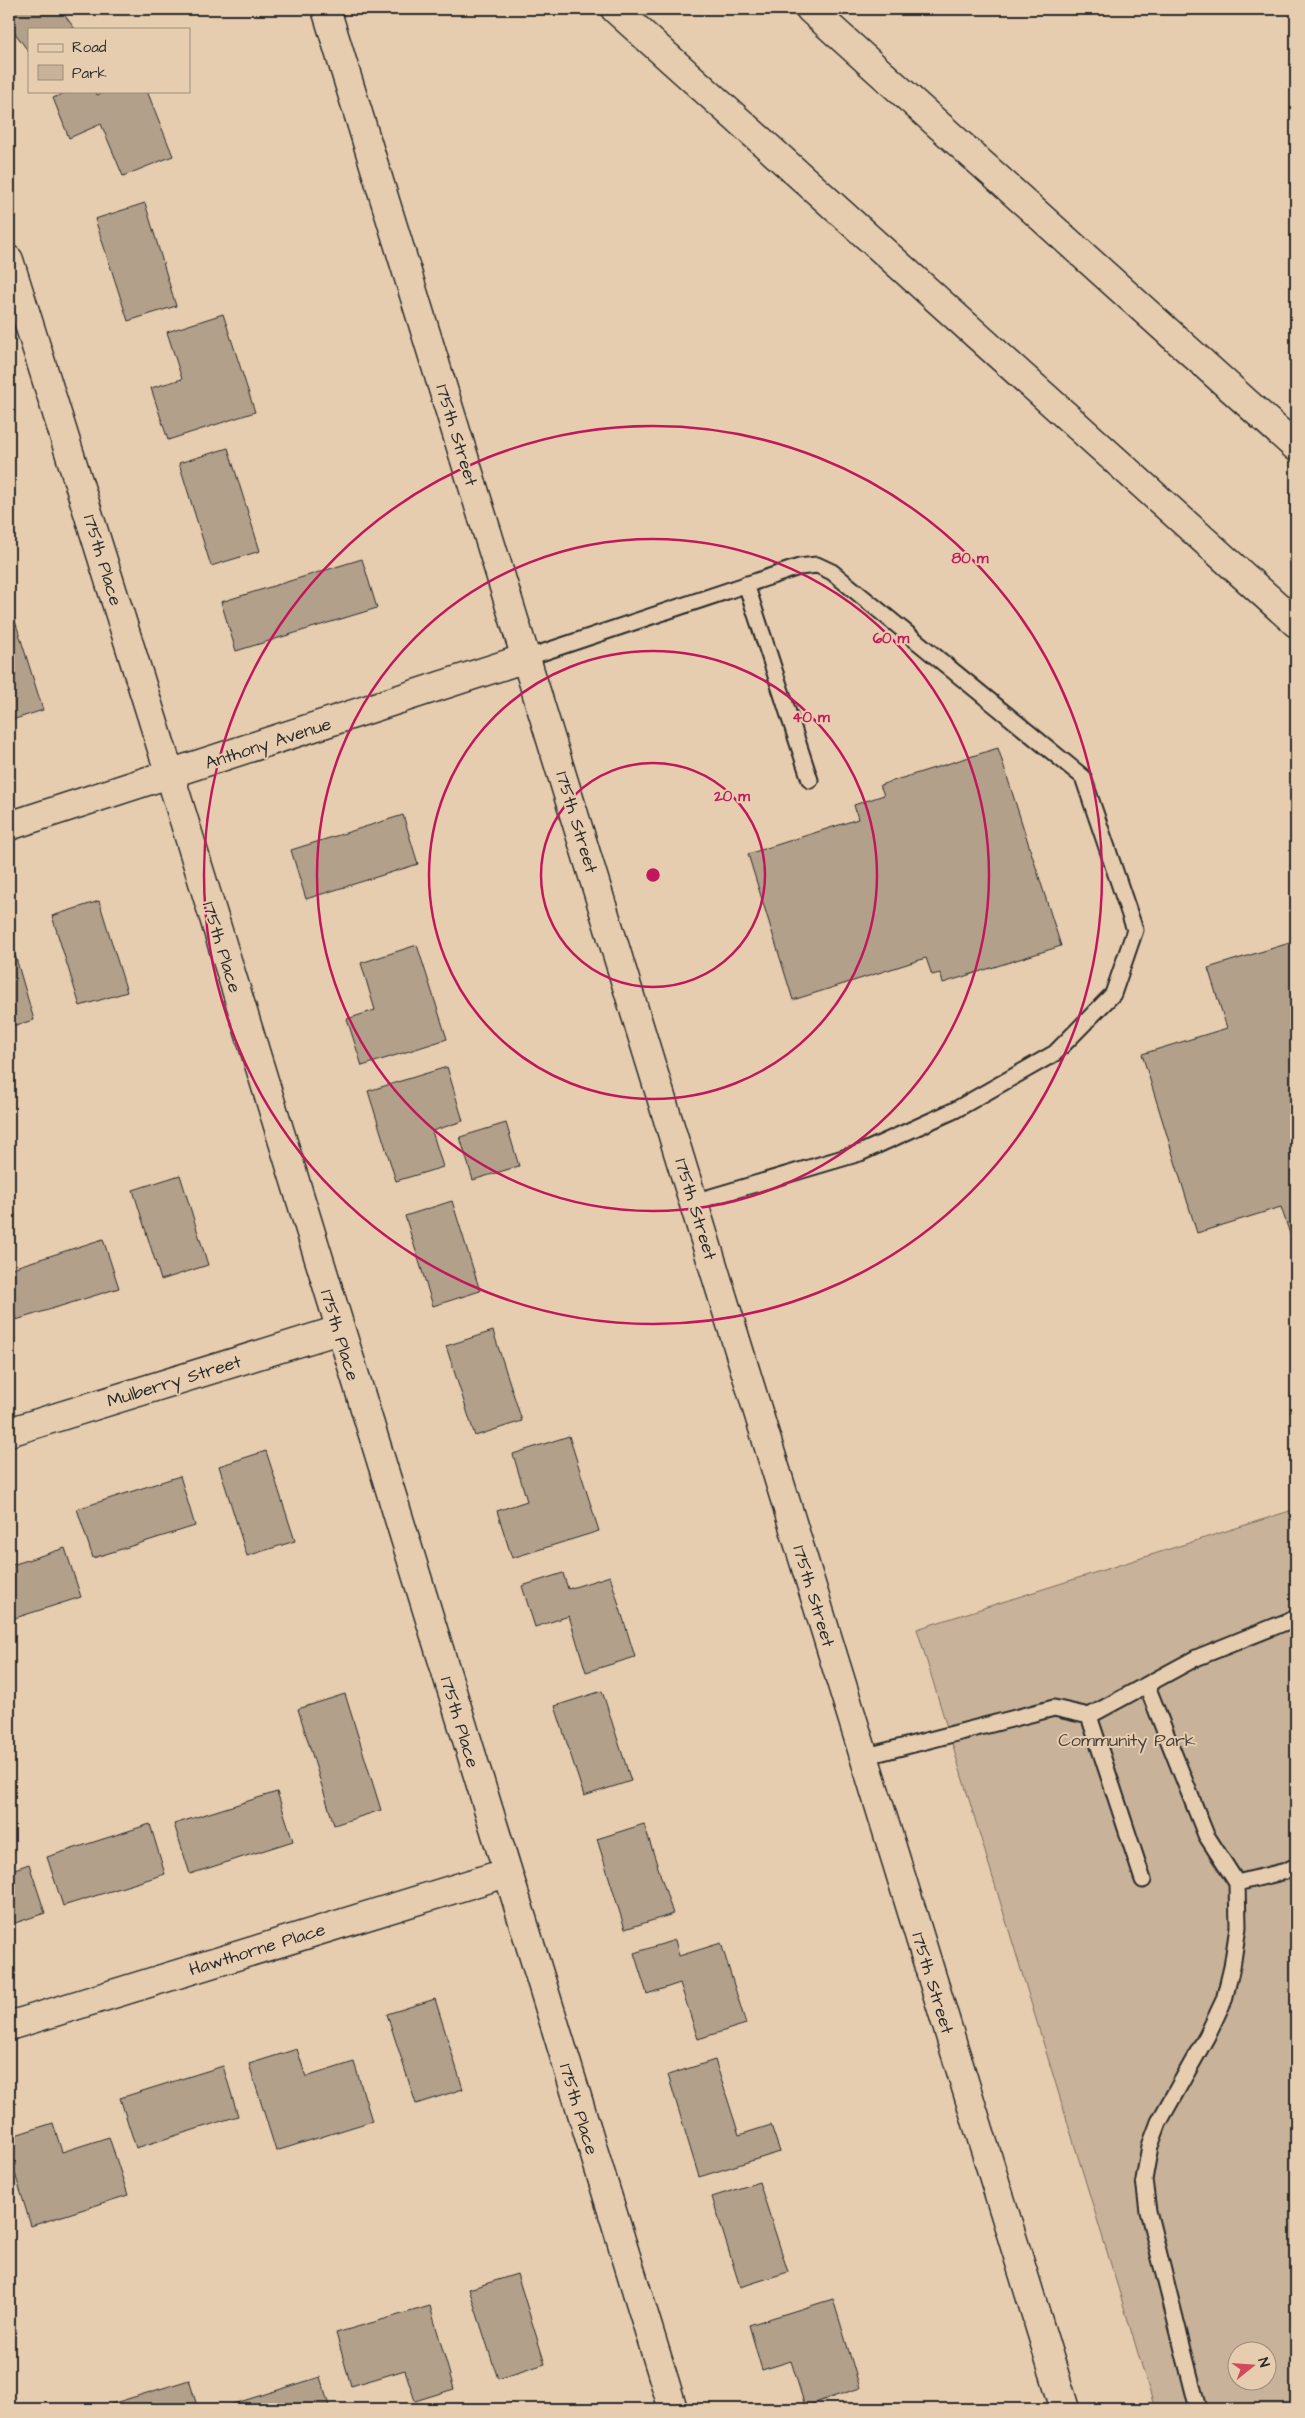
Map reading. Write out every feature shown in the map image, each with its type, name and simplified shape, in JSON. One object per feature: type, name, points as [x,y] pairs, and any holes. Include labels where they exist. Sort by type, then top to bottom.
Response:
[{"type":"main road","name":"175th Street","points":[[326,9],[1065,2409]]},
{"type":"main road","points":[[615,9],[1296,623]]},
{"type":"main road","points":[[810,9],[1296,447]]},
{"type":"main road","name":"175th Place","points":[[9,260],[170,775],[506,1873],[673,2409]]},
{"type":"main road","name":"Anthony Avenue","points":[[9,826],[526,658]]},
{"type":"main road","name":"Mulberry Street","points":[[9,1432],[339,1330]]},
{"type":"main road","name":"Hawthorne Place","points":[[9,2026],[506,1873]]},
{"type":"lane","points":[[526,658],[799,567],[817,565],[832,572],[1083,777],[1135,930],[1113,994],[1055,1053],[955,1110],[860,1153],[694,1202]]},
{"type":"lane","points":[[746,584],[810,780]]},
{"type":"lane","points":[[864,1757],[1054,1708],[1088,1716],[1196,1658],[1296,1618]]},
{"type":"lane","points":[[1147,1686],[1206,1835],[1237,1883],[1238,1927],[1232,1967],[1224,2000],[1207,2036],[1159,2122],[1150,2146],[1144,2180],[1148,2211],[1198,2409]]},
{"type":"lane","points":[[1088,1716],[1143,1880]]},
{"type":"lane","points":[[1237,1883],[1286,1871],[1296,1866]]},
{"type":"green space","name":"Community Park","points":[[1296,1509],[1296,2409],[1155,2409],[917,1629]]},
{"type":"building","points":[[9,9],[60,9],[74,28],[28,28],[28,51],[9,25]]},
{"type":"building","points":[[67,92],[96,92],[97,95],[104,92],[147,92],[173,156],[123,176],[101,124],[69,138],[53,98]]},
{"type":"building","points":[[145,203],[176,306],[128,321],[95,219]]},
{"type":"building","points":[[223,314],[255,412],[168,440],[151,388],[182,379],[167,332]]},
{"type":"building","points":[[228,448],[260,551],[211,566],[179,463]]},
{"type":"building","points":[[362,559],[377,608],[236,651],[221,602]]},
{"type":"building","points":[[11,608],[43,710],[9,721],[9,609]]},
{"type":"building","points":[[998,748],[1061,946],[943,983],[940,973],[932,975],[926,958],[793,1000],[748,854],[858,819],[854,805],[884,795],[880,785]]},
{"type":"building","points":[[403,815],[418,864],[306,899],[291,850]]},
{"type":"building","points":[[99,901],[127,992],[80,1006],[52,916]]},
{"type":"building","points":[[9,934],[34,1020],[9,1027]]},
{"type":"building","points":[[1296,941],[1296,1236],[1291,1237],[1281,1207],[1197,1233],[1142,1054],[1227,1028],[1208,968]]},
{"type":"building","points":[[417,945],[447,1039],[362,1066],[347,1019],[375,1010],[361,963]]},
{"type":"building","points":[[447,1067],[463,1121],[432,1131],[443,1167],[396,1181],[368,1091]]},
{"type":"building","points":[[506,1123],[519,1166],[473,1180],[460,1137]]},
{"type":"building","points":[[180,1175],[208,1265],[161,1280],[133,1190]]},
{"type":"building","points":[[452,1201],[480,1291],[433,1306],[405,1216]]},
{"type":"building","points":[[103,1239],[119,1288],[16,1320],[9,1296],[9,1269]]},
{"type":"building","points":[[493,1331],[522,1421],[475,1436],[446,1346]]},
{"type":"building","points":[[569,1436],[599,1531],[512,1558],[497,1511],[527,1501],[513,1454]]},
{"type":"building","points":[[266,1451],[295,1541],[247,1556],[219,1466]]},
{"type":"building","points":[[180,1476],[195,1526],[93,1558],[77,1509]]},
{"type":"building","points":[[65,1548],[81,1597],[9,1620],[9,1566]]},
{"type":"building","points":[[563,1573],[568,1589],[610,1576],[635,1657],[586,1672],[569,1616],[535,1627],[522,1586]]},
{"type":"building","points":[[602,1691],[631,1781],[584,1796],[555,1706]]},
{"type":"building","points":[[345,1694],[381,1810],[334,1825],[298,1709]]},
{"type":"building","points":[[277,1792],[293,1841],[190,1874],[174,1824]]},
{"type":"building","points":[[150,1824],[165,1874],[63,1906],[47,1857]]},
{"type":"building","points":[[644,1824],[673,1914],[625,1929],[597,1839]]},
{"type":"building","points":[[29,1864],[45,1913],[9,1925],[9,1871]]},
{"type":"building","points":[[675,1940],[679,1956],[721,1943],[746,2024],[698,2039],[680,1983],[647,1994],[634,1953]]},
{"type":"building","points":[[435,1999],[463,2089],[416,2104],[387,2014]]},
{"type":"building","points":[[297,2049],[306,2077],[354,2062],[372,2121],[276,2151],[249,2064]]},
{"type":"building","points":[[715,2060],[739,2135],[771,2125],[780,2152],[699,2177],[668,2075]]},
{"type":"building","points":[[223,2066],[238,2116],[136,2148],[120,2098]]},
{"type":"building","points":[[53,2123],[62,2152],[109,2137],[128,2195],[31,2226],[9,2154],[9,2137]]},
{"type":"building","points":[[759,2182],[788,2272],[740,2287],[712,2197]]},
{"type":"building","points":[[517,2274],[545,2364],[498,2379],[469,2289]]},
{"type":"building","points":[[833,2299],[860,2388],[805,2406],[791,2361],[762,2370],[749,2325]]},
{"type":"building","points":[[430,2306],[454,2389],[415,2401],[405,2370],[351,2386],[336,2333]]},
{"type":"building","points":[[320,2377],[330,2409],[217,2409]]},
{"type":"building","points":[[189,2380],[198,2409],[95,2409]]}]
